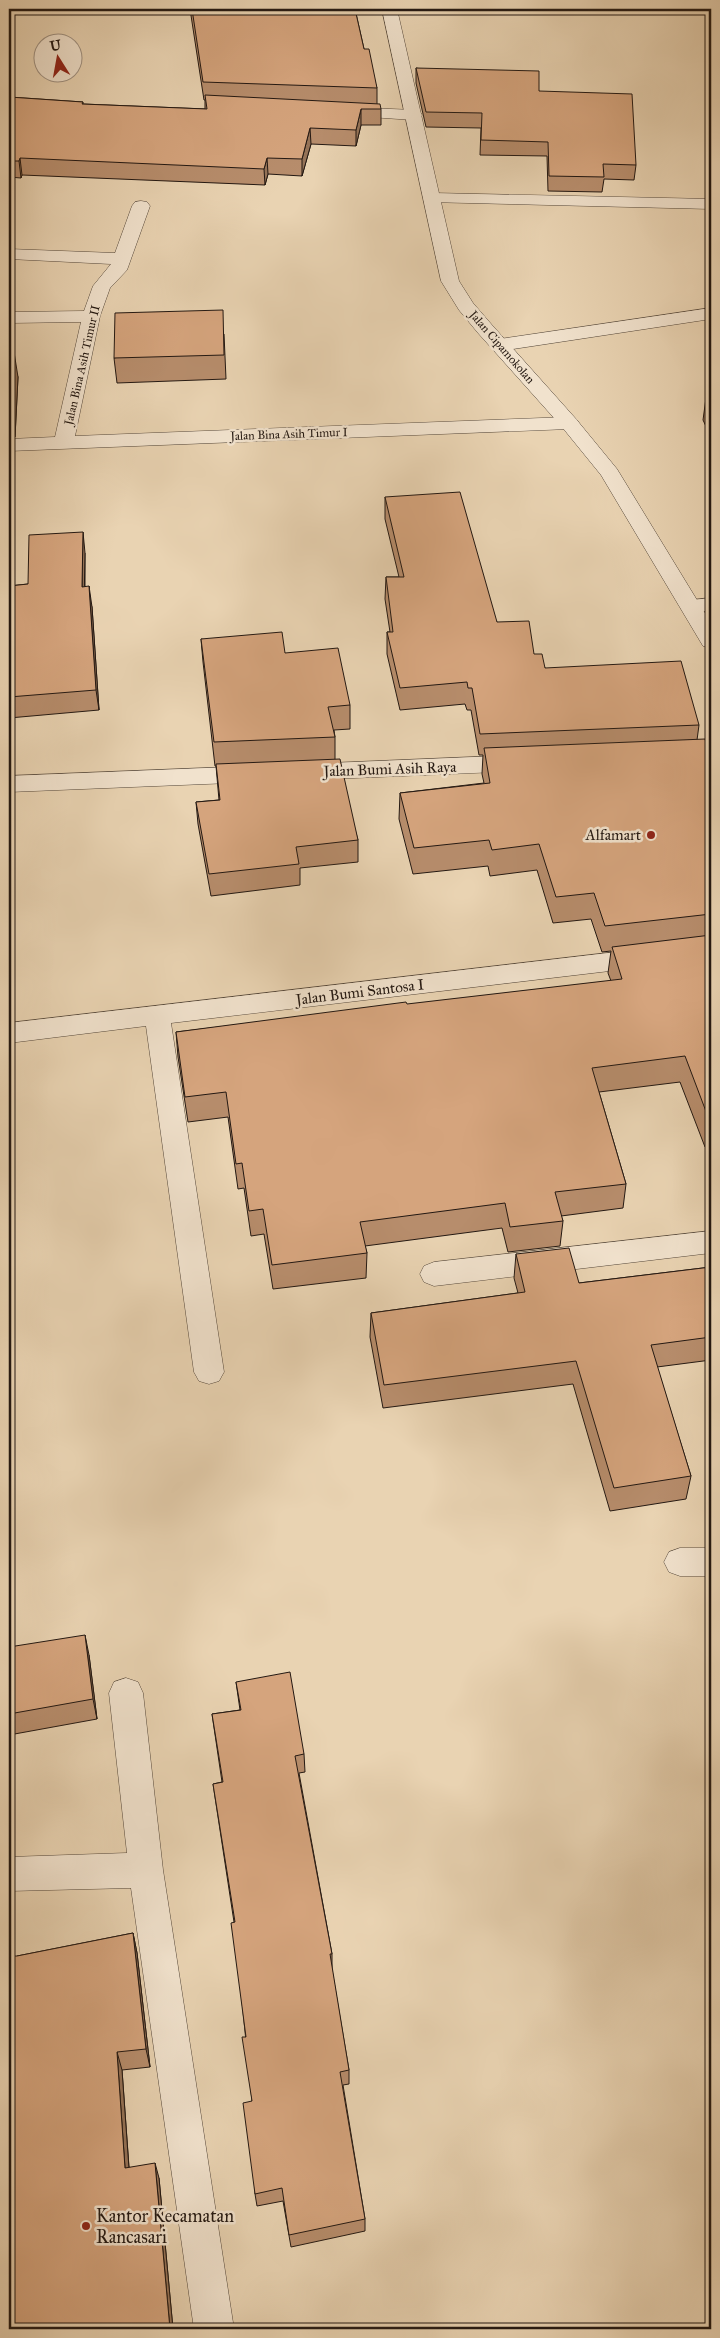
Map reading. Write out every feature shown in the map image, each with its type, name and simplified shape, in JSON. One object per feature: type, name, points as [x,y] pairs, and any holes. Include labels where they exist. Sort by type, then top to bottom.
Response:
[{"type":"street","name":"Jalan Cipamokolan","points":[[389,9],[450,281],[466,306],[569,423],[610,473],[701,605],[711,641]]},
{"type":"street","points":[[329,112],[414,115]]},
{"type":"street","points":[[432,198],[711,204]]},
{"type":"street","name":"Jalan Bina Asih Timur II","points":[[64,443],[91,316],[102,286],[118,270],[141,206]]},
{"type":"street","points":[[9,254],[46,254],[122,259]]},
{"type":"street","points":[[500,345],[711,313]]},
{"type":"street","points":[[9,317],[91,316]]},
{"type":"street","name":"Jalan Bina Asih Timur I","points":[[9,445],[569,423]]},
{"type":"street","name":"Jalan Bumi Asih Raya","points":[[9,784],[543,762]]},
{"type":"street","name":"Jalan Bumi Santosa I","points":[[9,1033],[711,950]]},
{"type":"street","points":[[157,1016],[209,1372]]},
{"type":"street","points":[[434,1274],[711,1242]]},
{"type":"street","points":[[680,1562],[711,1562]]},
{"type":"street","points":[[126,1693],[146,1870],[214,2329]]},
{"type":"street","points":[[9,1874],[146,1870]]},
{"type":"building","points":[[192,9],[355,9],[364,49],[369,49],[377,88],[203,82]]},
{"type":"building","points":[[416,68],[539,71],[539,91],[632,94],[636,165],[603,164],[604,177],[549,176],[548,142],[481,140],[482,113],[426,112]]},
{"type":"building","points":[[205,95],[380,104],[381,109],[361,109],[356,130],[310,128],[302,159],[267,158],[264,169],[20,158],[19,161],[9,161],[9,97],[83,102],[82,104],[207,109]]},
{"type":"building","points":[[223,310],[224,355],[114,358],[115,313]]},
{"type":"building","points":[[14,352],[12,412],[9,413],[9,353]]},
{"type":"building","points":[[711,397],[711,408],[706,398]]},
{"type":"building","points":[[9,428],[11,428],[9,475]]},
{"type":"building","points":[[460,492],[497,622],[529,621],[534,654],[542,654],[545,668],[681,661],[699,725],[480,734],[472,688],[468,688],[467,682],[400,688],[387,632],[393,632],[386,577],[404,577],[385,497]]},
{"type":"building","points":[[83,532],[82,587],[89,586],[96,690],[9,697],[9,586],[28,584],[29,535]]},
{"type":"building","points":[[282,632],[285,653],[338,648],[350,705],[328,707],[335,737],[214,742],[201,639]]},
{"type":"building","points":[[705,739],[711,761],[711,914],[605,926],[594,893],[556,897],[539,844],[492,850],[489,840],[414,848],[400,793],[490,783],[484,748]]},
{"type":"building","points":[[340,759],[358,840],[296,847],[299,864],[209,874],[196,802],[220,800],[216,764]]},
{"type":"building","points":[[711,935],[711,1122],[685,1056],[592,1068],[626,1184],[555,1192],[563,1221],[510,1227],[505,1203],[360,1222],[367,1253],[272,1265],[263,1209],[249,1211],[242,1163],[236,1164],[226,1092],[185,1097],[176,1032],[406,1002],[407,1004],[622,979],[612,947]]},
{"type":"building","points":[[569,1248],[579,1283],[711,1267],[711,1337],[651,1345],[691,1476],[614,1488],[576,1361],[384,1385],[371,1313],[525,1292],[516,1254]]},
{"type":"building","points":[[85,1635],[93,1699],[9,1714],[9,1647]]},
{"type":"building","points":[[290,1672],[304,1754],[295,1756],[332,1954],[330,1954],[349,2070],[340,2072],[365,2219],[289,2235],[282,2188],[255,2194],[243,2103],[252,2101],[242,2037],[246,2037],[231,1923],[235,1922],[213,1784],[223,1782],[212,1714],[241,1710],[236,1682]]},
{"type":"building","points":[[133,1933],[146,2049],[117,2052],[125,2168],[155,2163],[170,2329],[9,2329],[9,1956]]},
{"type":"place","name":"Alfamart","points":[[651,835]]},
{"type":"place","name":"Kantor Kecamatan Rancasari","points":[[86,2226]]}]
